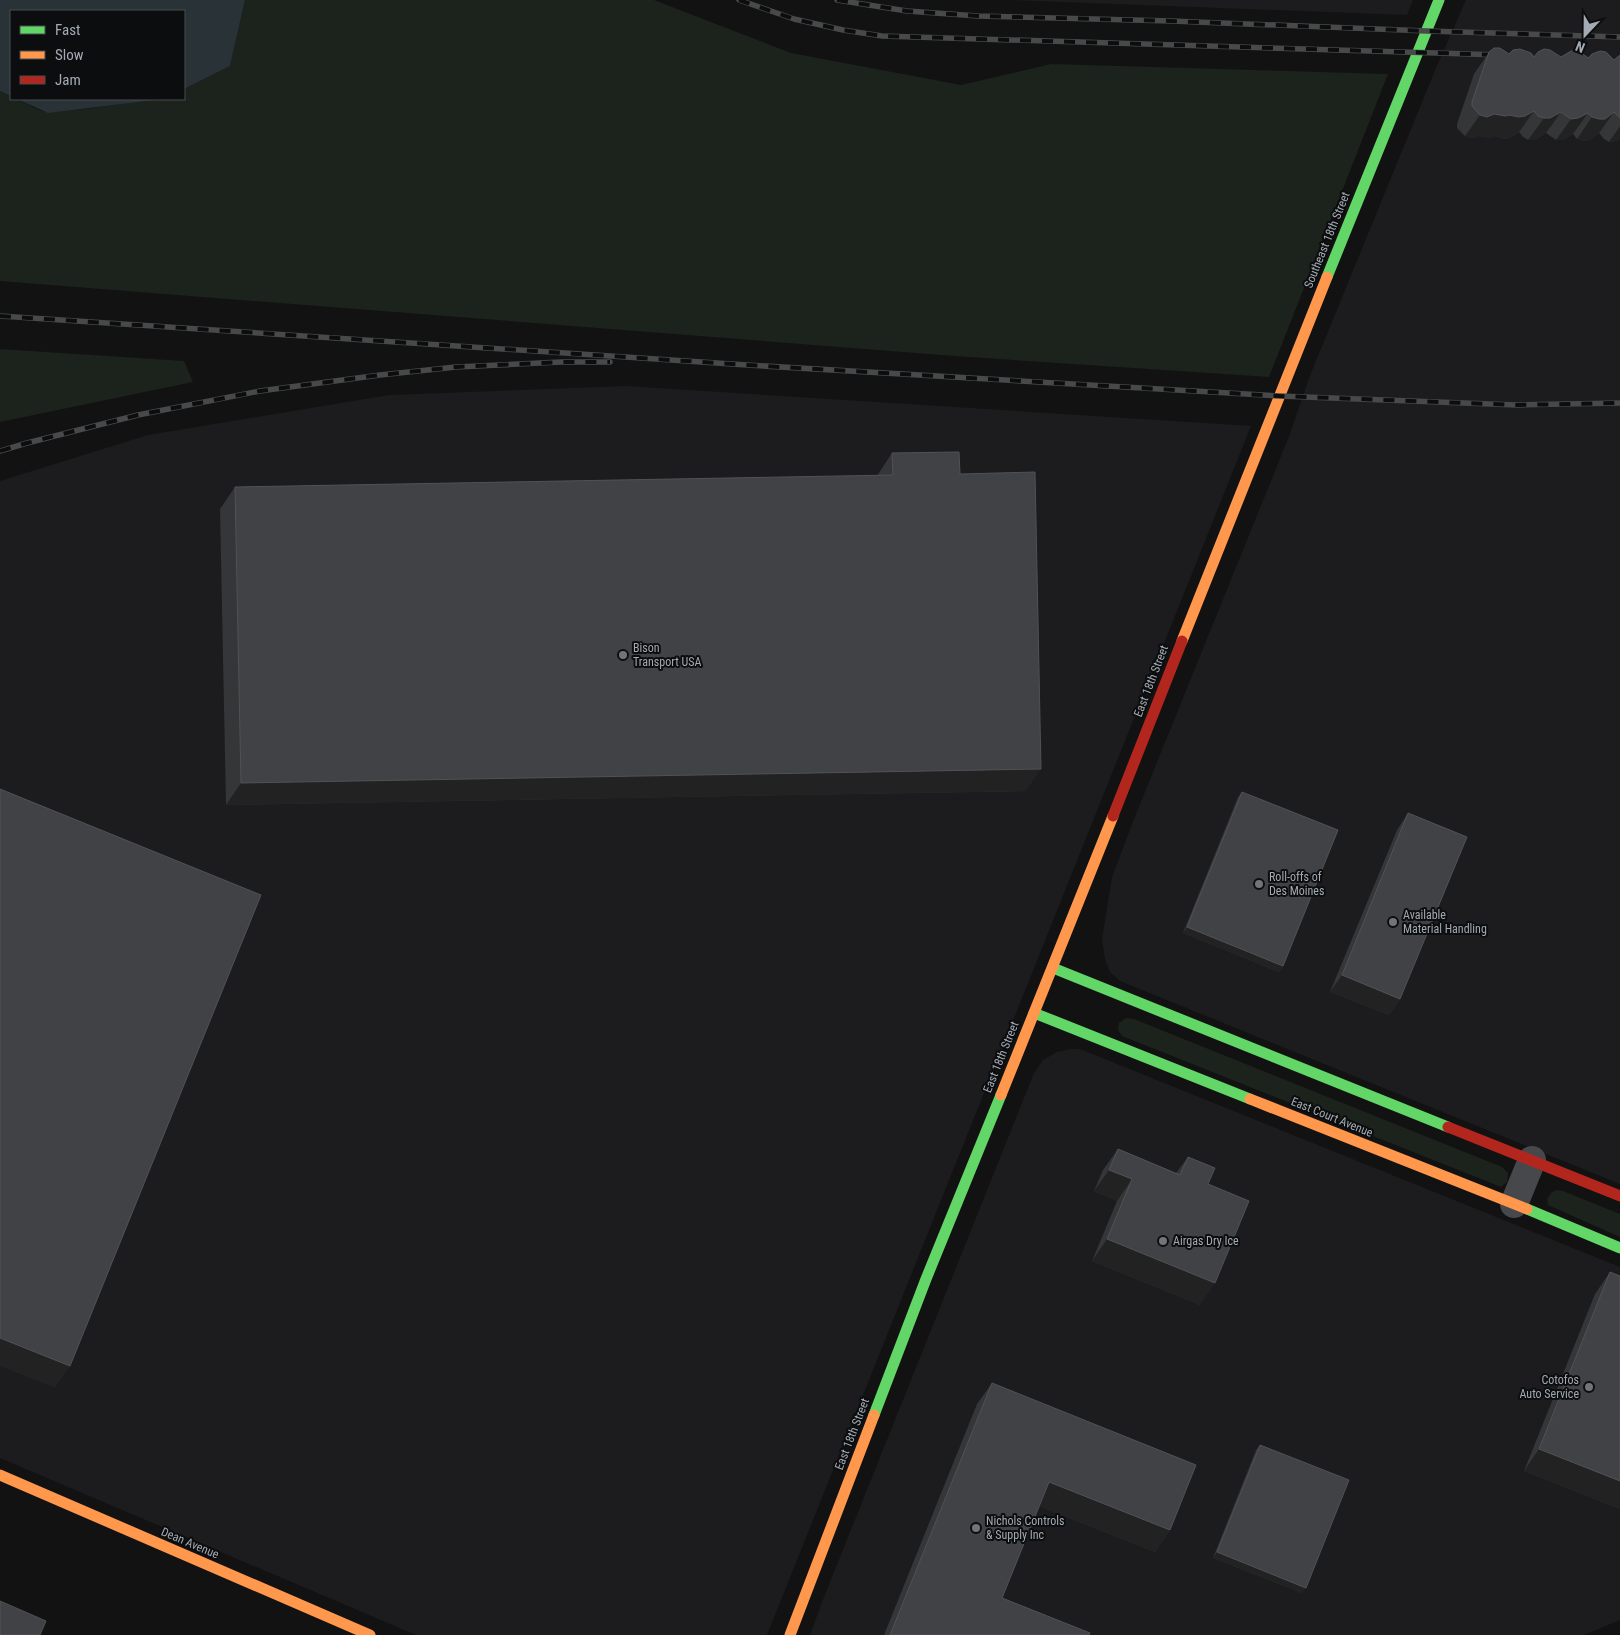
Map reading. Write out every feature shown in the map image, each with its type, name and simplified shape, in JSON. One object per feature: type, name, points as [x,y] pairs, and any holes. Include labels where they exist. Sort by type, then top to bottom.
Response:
[{"type":"street","name":"Southeast 18th Street","points":[[1241,491],[1439,0]]},
{"type":"street","name":"East 18th Street","points":[[790,1635],[926,1279],[1053,968],[1241,491]]},
{"type":"street","points":[[1053,968],[1620,1196]]},
{"type":"street","name":"East Court Avenue","points":[[1034,1013],[1620,1248]]},
{"type":"street","points":[[1514,1204],[1532,1160]]},
{"type":"street","name":"Dean Avenue","points":[[0,1475],[370,1635]]},
{"type":"shaded area","points":[[0,0],[245,0],[230,66],[185,88],[185,10],[10,10],[10,96],[0,91]]},
{"type":"shaded area","points":[[245,0],[654,0],[791,53],[961,85],[1051,64],[1388,74],[1269,377],[954,356],[0,281],[0,91],[10,96],[10,100],[21,101],[45,112],[158,100],[185,100],[185,88],[230,66]]},
{"type":"shaded area","points":[[1009,0],[1413,0],[1407,15]]},
{"type":"shaded area","points":[[1466,0],[1620,0],[1620,1184],[1120,981],[1110,972],[1105,959],[1102,939],[1112,877],[1134,819],[1290,434],[1309,378],[1436,68]]},
{"type":"shaded area","points":[[19,100],[156,100],[48,113]]},
{"type":"shaded area","points":[[0,349],[184,361],[193,382],[0,422]]},
{"type":"shaded area","points":[[626,386],[1251,426],[767,1635],[416,1635],[0,1458],[0,481],[148,435],[389,395]]},
{"type":"shaded area","points":[[1126,1018],[1134,1019],[1502,1167],[1508,1173],[1507,1182],[1501,1187],[1122,1036],[1118,1030],[1119,1023]]},
{"type":"shaded area","points":[[1080,1049],[1620,1267],[1620,1620],[1584,1635],[810,1635],[1034,1073],[1043,1060],[1057,1052]]},
{"type":"shaded area","points":[[1556,1190],[1563,1191],[1620,1214],[1620,1237],[1548,1205],[1547,1199]]},
{"type":"building","points":[[1494,48],[1500,48],[1509,54],[1513,50],[1520,49],[1531,53],[1534,57],[1544,49],[1550,50],[1561,57],[1571,51],[1579,51],[1588,58],[1600,51],[1606,52],[1614,60],[1620,55],[1620,118],[1614,112],[1605,119],[1592,117],[1588,113],[1571,119],[1561,112],[1550,118],[1544,118],[1538,116],[1534,111],[1519,117],[1494,114],[1487,117],[1480,115],[1472,106],[1472,102],[1489,52]]},
{"type":"building","name":"Bison Transport USA","points":[[959,452],[960,474],[1035,472],[1041,769],[241,783],[235,487],[893,475],[892,453]]},
{"type":"building","points":[[0,789],[261,895],[70,1366],[0,1338]]},
{"type":"building","name":"Roll-offs of Des Moines","points":[[1242,792],[1338,830],[1283,966],[1187,927]]},
{"type":"building","name":"Available Material Handling","points":[[1408,813],[1467,837],[1400,999],[1342,975]]},
{"type":"building","name":"Airgas Dry Ice","points":[[1118,1149],[1180,1175],[1188,1157],[1215,1168],[1208,1184],[1249,1201],[1215,1283],[1107,1239],[1132,1179],[1109,1170]]},
{"type":"building","name":"Cotofos Auto Service","points":[[1610,1272],[1620,1276],[1620,1481],[1539,1449]]},
{"type":"building","name":"Nichols Controls & Supply Inc","points":[[992,1383],[1196,1465],[1170,1530],[1049,1482],[1002,1598],[1090,1633],[1089,1635],[890,1635]]},
{"type":"building","points":[[1260,1445],[1349,1480],[1306,1588],[1217,1552]]},
{"type":"building","points":[[0,1601],[46,1621],[40,1635],[0,1635]]},
{"type":"railway","points":[[739,0],[794,19],[843,30],[882,36],[1502,55]]},
{"type":"railway","points":[[837,0],[907,11],[978,16],[1620,37]]},
{"type":"railway","points":[[0,316],[747,365],[1279,396],[1517,405],[1620,403]]},
{"type":"railway","points":[[0,451],[138,415],[260,391],[456,367],[561,362],[610,362]]},
{"type":"traffic: fast","points":[[1327,277],[1439,0]]},
{"type":"traffic: fast","points":[[1053,968],[1448,1127]]},
{"type":"traffic: fast","points":[[1034,1013],[1250,1099]]},
{"type":"traffic: fast","points":[[874,1415],[926,1279],[1001,1095]]},
{"type":"traffic: fast","points":[[1527,1209],[1620,1248]]},
{"type":"traffic: slow","points":[[1182,641],[1327,277]]},
{"type":"traffic: slow","points":[[1001,1095],[1113,816]]},
{"type":"traffic: slow","points":[[1250,1099],[1527,1209]]},
{"type":"traffic: slow","points":[[790,1635],[874,1415]]},
{"type":"traffic: slow","points":[[0,1475],[370,1635]]},
{"type":"traffic: jam","points":[[1113,816],[1182,641]]},
{"type":"traffic: jam","points":[[1448,1127],[1620,1196]]},
{"type":"place","name":"Bison Transport USA","points":[[623,655]]},
{"type":"place","name":"Roll-offs of Des Moines","points":[[1259,884]]},
{"type":"place","name":"Available Material Handling","points":[[1393,922]]},
{"type":"place","name":"Airgas Dry Ice","points":[[1163,1241]]},
{"type":"place","name":"Cotofos Auto Service","points":[[1589,1387]]},
{"type":"place","name":"Nichols Controls & Supply Inc","points":[[976,1528]]}]
